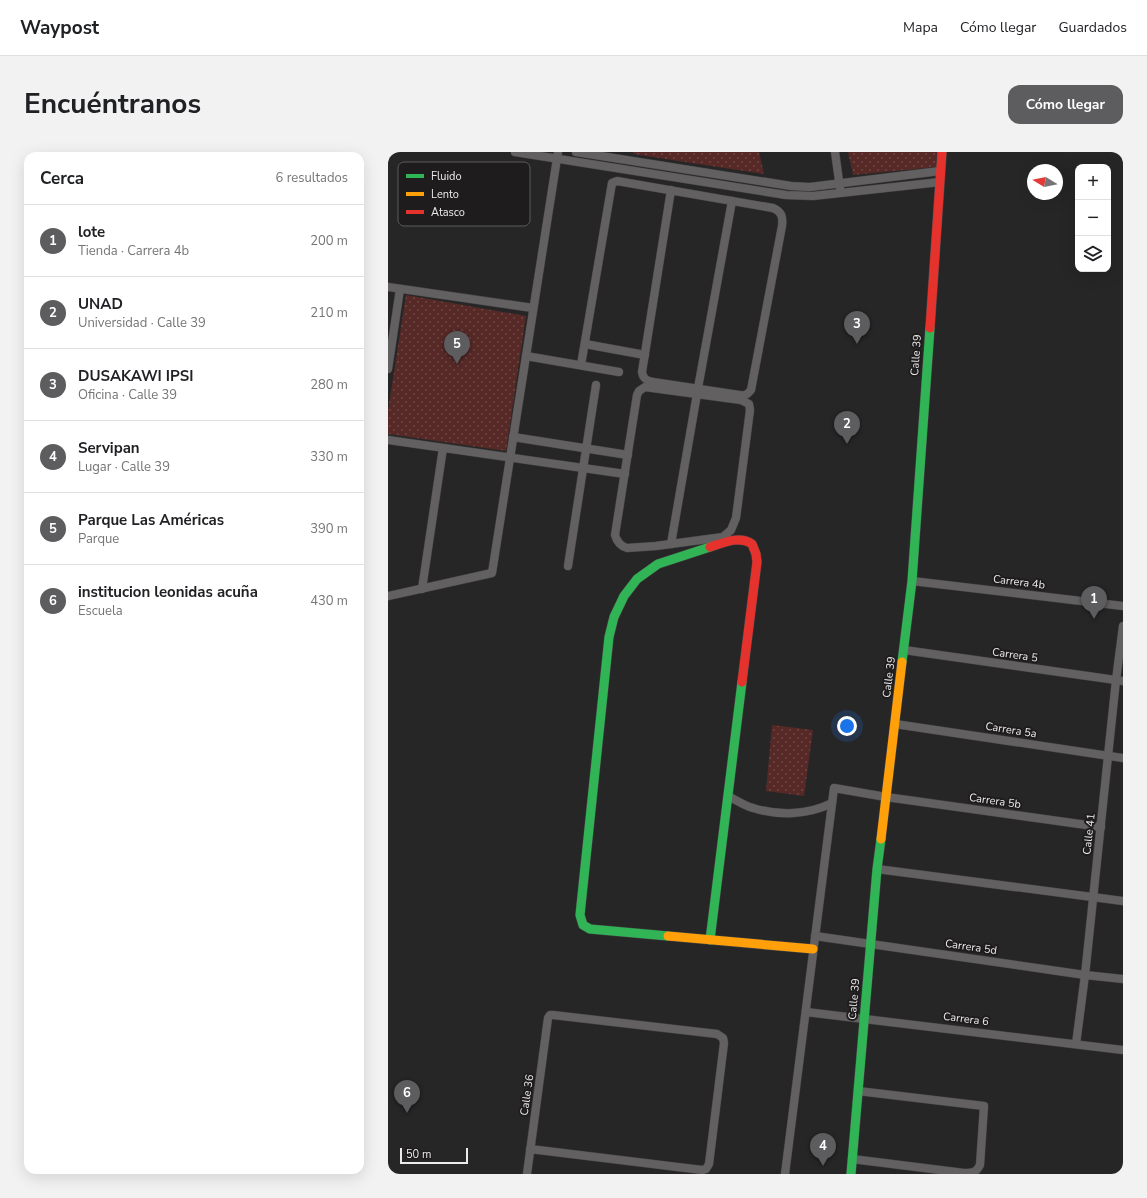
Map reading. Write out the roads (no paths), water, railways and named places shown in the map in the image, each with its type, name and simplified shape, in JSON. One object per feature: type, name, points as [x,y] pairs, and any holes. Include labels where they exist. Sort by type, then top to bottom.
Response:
[{"type":"street","points":[[515,152],[557,155],[623,169],[786,195],[813,196],[940,182]]},
{"type":"street","points":[[576,152],[625,156],[791,186],[810,187],[940,171]]},
{"type":"street","points":[[835,152],[840,193]]},
{"type":"street","name":"Calle 39","points":[[851,1174],[877,869],[912,580],[942,152]]},
{"type":"street","points":[[388,596],[492,573],[557,155]]},
{"type":"street","points":[[623,169],[625,156]]},
{"type":"street","points":[[581,365],[612,183],[617,181],[671,190],[774,208],[781,213],[783,219],[782,226],[751,390],[748,394],[744,396],[697,391],[649,387],[643,388],[637,395],[615,535],[618,543],[627,548],[656,546],[723,537],[731,530],[736,518],[750,410],[749,404],[741,400],[697,391],[653,382],[645,379],[642,372],[671,190]]},
{"type":"street","points":[[671,544],[732,201]]},
{"type":"street","points":[[388,287],[534,308]]},
{"type":"street","points":[[388,369],[400,289]]},
{"type":"street","points":[[585,344],[645,355]]},
{"type":"street","points":[[526,356],[619,372]]},
{"type":"street","points":[[568,566],[596,385]]},
{"type":"street","points":[[513,437],[628,455]]},
{"type":"street","points":[[388,440],[625,474]]},
{"type":"street","points":[[422,589],[443,448]]},
{"type":"street","points":[[710,940],[757,562],[757,553],[754,545],[745,540],[725,542],[658,564],[637,579],[624,596],[614,617],[608,644],[580,915],[584,925],[590,929],[710,940],[814,949]]},
{"type":"street","name":"Carrera 4b","points":[[912,580],[1123,606]]},
{"type":"street","name":"Calle 41","points":[[1076,1044],[1085,975],[1108,756],[1119,681],[1123,626]]},
{"type":"street","name":"Carrera 5","points":[[904,650],[1119,681]]},
{"type":"street","name":"Carrera 5a","points":[[895,724],[1123,758]]},
{"type":"street","name":"Carrera 5b","points":[[832,803],[834,788],[886,797],[1101,827]]},
{"type":"street","points":[[728,796],[752,808],[779,814],[806,812],[832,803]]},
{"type":"street","points":[[785,1174],[832,803]]},
{"type":"street","points":[[877,869],[1123,901]]},
{"type":"street","name":"Carrera 5d","points":[[815,936],[1085,975],[1123,979]]},
{"type":"street","name":"Carrera 6","points":[[806,1012],[1123,1050]]},
{"type":"street","name":"Calle 36","points":[[527,1174],[530,1148],[548,1018],[550,1015],[717,1034],[723,1038],[724,1043],[709,1164],[706,1168],[702,1170],[530,1148]]},
{"type":"street","points":[[852,1159],[964,1173],[973,1173],[977,1171],[980,1165],[984,1106],[858,1091]]},
{"type":"place","name":"DUSAKAWI IPSI","points":[[857,344]]},
{"type":"place","name":"Parque Las Américas","points":[[457,364]]},
{"type":"place","name":"UNAD","points":[[847,444]]},
{"type":"place","name":"lote","points":[[1094,619]]},
{"type":"place","name":"institucion leonidas acuña","points":[[407,1113]]},
{"type":"place","name":"Servipan","points":[[823,1166]]}]
